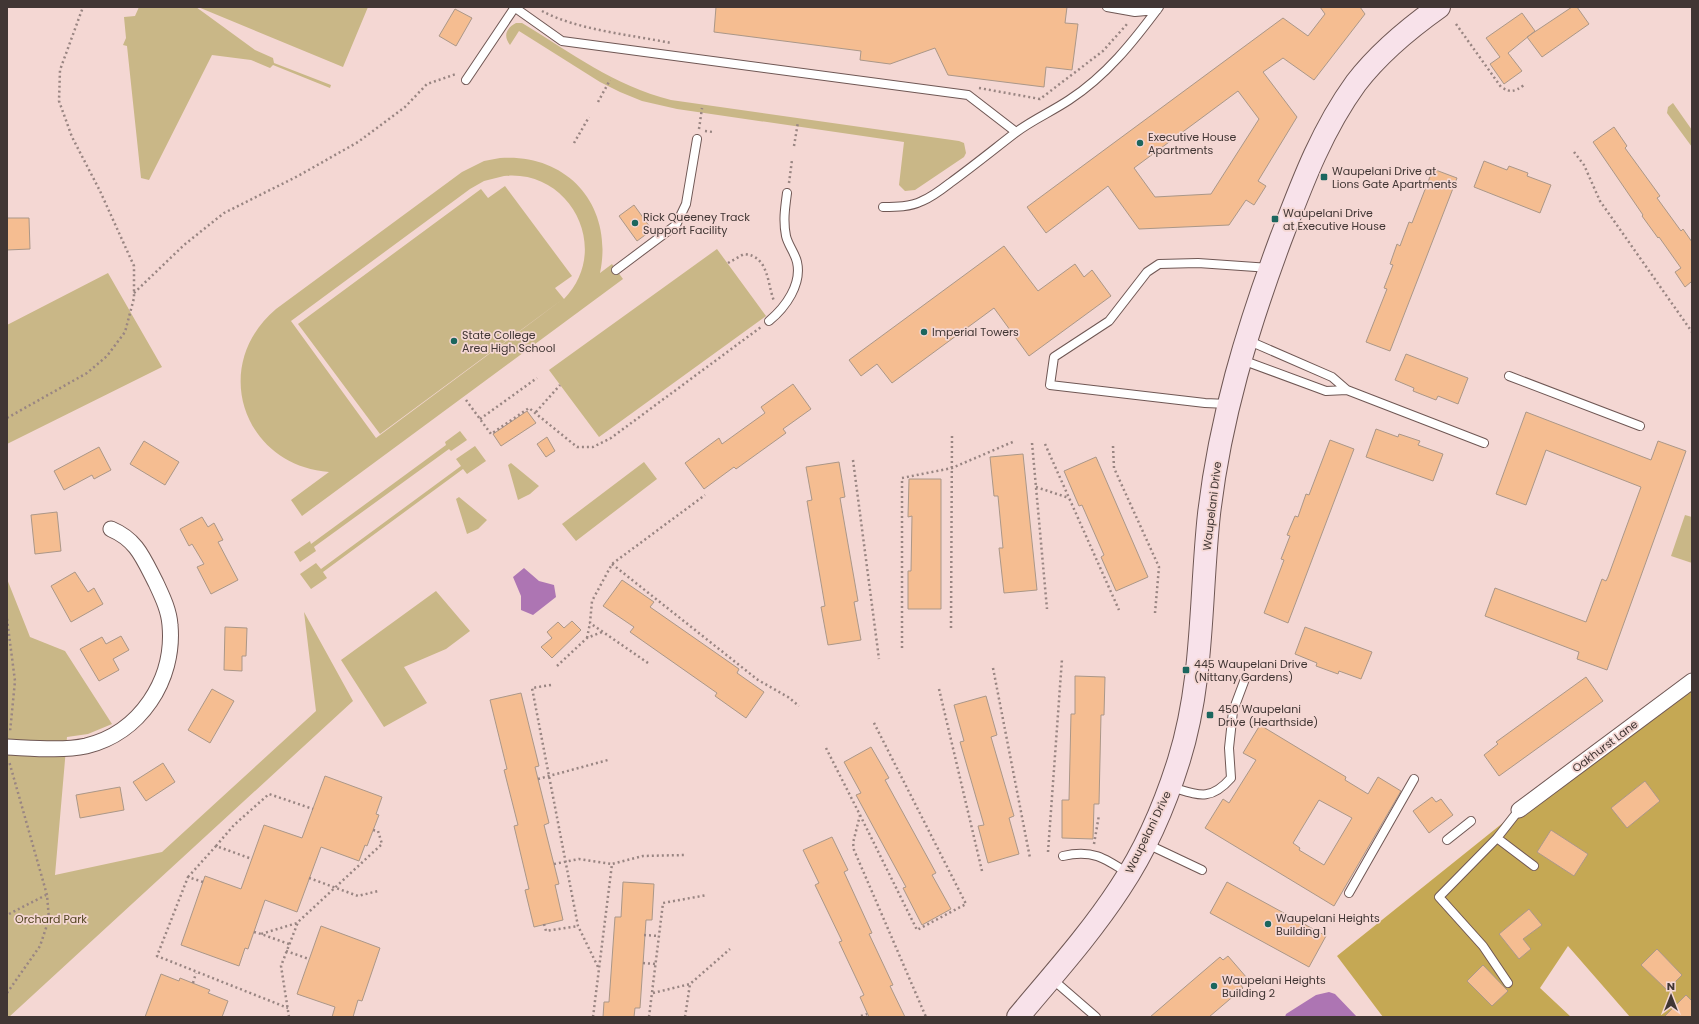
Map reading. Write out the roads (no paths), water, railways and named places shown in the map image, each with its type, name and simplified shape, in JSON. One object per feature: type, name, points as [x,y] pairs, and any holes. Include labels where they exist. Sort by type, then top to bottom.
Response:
[{"type":"street","name":"Waupelani Drive","points":[[1018,1017],[1097,920],[1129,874],[1145,844],[1170,787],[1187,732],[1197,682],[1209,515],[1215,469],[1228,404],[1243,349],[1270,268],[1312,158],[1337,111],[1357,82],[1376,59],[1398,38],[1433,9]]},
{"type":"street","points":[[8,746],[70,748],[98,742],[129,724],[140,715],[154,698],[164,678],[171,648],[170,624],[165,602],[139,550],[130,539],[110,529]]},
{"type":"street","name":"Oakhurst Lane","points":[[1519,810],[1692,681]]},
{"type":"lane","points":[[466,80],[515,7],[562,41],[968,95],[1016,132]]},
{"type":"lane","points":[[1107,7],[1135,12],[1158,9]]},
{"type":"lane","points":[[883,206],[907,205],[922,202],[933,196],[979,163],[1016,132],[1069,100],[1094,81],[1133,43],[1158,9]]},
{"type":"lane","points":[[616,270],[676,225],[686,204],[696,139]]},
{"type":"lane","points":[[769,321],[794,291],[798,277],[797,260],[786,238],[784,226],[784,213],[788,189]]},
{"type":"lane","points":[[1228,404],[1205,403],[1050,385],[1054,357],[1109,321],[1147,272],[1159,264],[1170,262],[1270,268]]},
{"type":"lane","points":[[1243,349],[1315,388],[1331,391],[1347,390]]},
{"type":"lane","points":[[1243,349],[1332,377],[1347,390],[1484,442]]},
{"type":"lane","points":[[1509,376],[1640,426]]},
{"type":"lane","points":[[1170,787],[1202,796],[1221,789],[1231,778],[1230,748],[1232,712],[1245,679]]},
{"type":"lane","points":[[1349,893],[1414,779]]},
{"type":"lane","points":[[1508,983],[1483,946],[1439,897],[1497,838],[1519,810]]},
{"type":"lane","points":[[1447,840],[1471,821]]},
{"type":"lane","points":[[1497,838],[1534,866]]},
{"type":"lane","points":[[1145,844],[1202,870]]},
{"type":"lane","points":[[1063,856],[1078,852],[1092,854],[1107,859],[1129,874]]},
{"type":"lane","points":[[1051,977],[1096,1017]]},
{"type":"place","name":"Executive House Apartments","points":[[1140,143]]},
{"type":"place","name":"Waupelani Drive at Lions Gate Apartments","points":[[1324,177]]},
{"type":"place","name":"Waupelani Drive at Executive House","points":[[1275,219]]},
{"type":"place","name":"Rick Queeney Track Support Facility","points":[[635,223]]},
{"type":"place","name":"Imperial Towers","points":[[924,332]]},
{"type":"place","name":"State College Area High School","points":[[454,341]]},
{"type":"place","name":"445 Waupelani Drive (Nittany Gardens)","points":[[1186,670]]},
{"type":"place","name":"450 Waupelani Drive (Hearthside)","points":[[1210,715]]},
{"type":"place","name":"Waupelani Heights Building 1","points":[[1268,924]]},
{"type":"place","name":"Waupelani Heights Building 2","points":[[1214,986]]},
{"type":"park label","name":"Orchard Park","points":[[51,919]]}]
